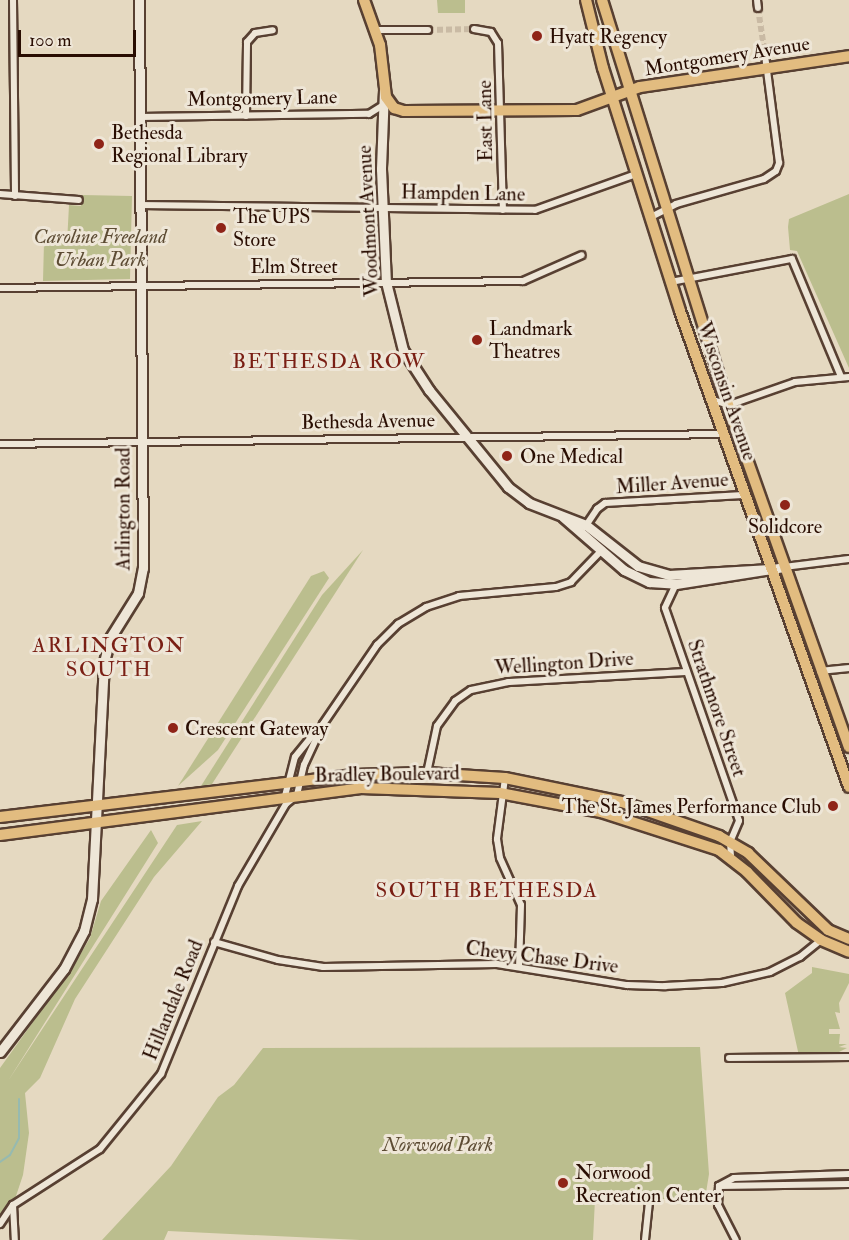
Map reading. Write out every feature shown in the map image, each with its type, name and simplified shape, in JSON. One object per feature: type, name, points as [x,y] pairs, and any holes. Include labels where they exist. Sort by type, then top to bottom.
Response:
[{"type":"main road","name":"Arlington Road","points":[[0,1052],[64,969],[84,931],[92,899],[106,650],[138,593],[144,568],[141,442],[139,0]]},
{"type":"main road","name":"Woodmont Avenue","points":[[364,0],[377,30],[384,60],[382,208],[386,282],[394,322],[409,361],[508,487],[530,503],[563,517],[567,525],[584,529],[638,566],[669,575],[770,570]]},
{"type":"main road","name":"Wisconsin Avenue","points":[[586,0],[613,100],[710,399],[848,782]]},
{"type":"main road","name":"Wisconsin Avenue","points":[[602,0],[628,93],[667,208],[737,432],[820,671],[849,747]]},
{"type":"main road","name":"Montgomery Avenue","points":[[613,100],[640,87],[849,56]]},
{"type":"main road","points":[[384,90],[389,105],[397,110],[559,112],[613,100]]},
{"type":"main road","name":"Bethesda Avenue","points":[[722,434],[737,432]]},
{"type":"main road","name":"Woodmont Avenue","points":[[584,529],[602,550],[632,575],[663,584],[676,584],[784,567]]},
{"type":"main road","name":"Bradley Boulevard","points":[[0,817],[300,780],[427,773],[504,778],[622,802],[730,842],[748,853],[828,930],[849,939]]},
{"type":"main road","name":"Bradley Boulevard","points":[[0,835],[96,820],[284,800],[297,795],[386,788],[500,793],[600,812],[703,843],[731,858],[797,922],[821,940],[849,952]]},
{"type":"main road","points":[[703,843],[730,842]]},
{"type":"street","points":[[13,0],[15,196]]},
{"type":"street","points":[[757,0],[758,8]]},
{"type":"street","name":"East Lane","points":[[474,29],[493,33],[498,43],[503,112],[503,210]]},
{"type":"street","points":[[246,116],[247,42],[255,33],[273,30]]},
{"type":"street","points":[[377,30],[428,30]]},
{"type":"street","points":[[651,217],[667,208],[765,179],[776,171],[779,163],[765,55]]},
{"type":"street","name":"Montgomery Lane","points":[[140,117],[369,114],[382,106]]},
{"type":"street","name":"Hampden Lane","points":[[140,205],[535,210],[636,174]]},
{"type":"street","points":[[0,194],[79,200]]},
{"type":"street","name":"Elm Street","points":[[0,288],[140,284],[528,281],[582,255]]},
{"type":"street","points":[[671,282],[792,259],[841,377]]},
{"type":"street","points":[[710,399],[729,405],[795,382],[849,377]]},
{"type":"street","name":"Bethesda Avenue","points":[[0,444],[722,434]]},
{"type":"street","name":"Miller Avenue","points":[[584,529],[605,503],[743,495]]},
{"type":"street","points":[[297,795],[300,780],[323,724],[377,645],[398,624],[426,607],[470,592],[565,585],[602,550]]},
{"type":"street","points":[[784,567],[849,559]]},
{"type":"street","points":[[663,584],[669,575]]},
{"type":"street","name":"Strathmore Street","points":[[676,584],[665,608],[739,821],[730,842]]},
{"type":"street","points":[[820,671],[849,668]]},
{"type":"street","name":"Wellington Drive","points":[[427,773],[437,726],[455,701],[471,690],[508,682],[687,672]]},
{"type":"street","name":"Hillandale Road","points":[[0,1224],[13,1205],[100,1149],[145,1098],[176,1046],[214,942],[238,886],[284,800],[287,782],[302,746],[323,724]]},
{"type":"street","points":[[504,778],[497,816],[500,858],[521,905],[519,967]]},
{"type":"street","points":[[730,842],[731,858]]},
{"type":"street","name":"Chevy Chase Drive","points":[[214,942],[278,960],[322,967],[460,962],[519,967],[627,985],[722,984],[785,966],[821,940]]},
{"type":"street","points":[[729,1058],[849,1057]]},
{"type":"street","points":[[719,1186],[734,1178],[849,1174]]},
{"type":"street","points":[[803,1176],[804,1186]]},
{"type":"street","points":[[719,1186],[849,1184]]},
{"type":"street","points":[[719,1186],[718,1205],[735,1240]]},
{"type":"street","points":[[645,1240],[649,1203]]},
{"type":"street","points":[[13,1205],[15,1240]]},
{"type":"green space","points":[[437,0],[465,0],[465,13],[438,13]]},
{"type":"green space","points":[[849,194],[849,368],[797,251],[790,250],[788,227],[789,219]]},
{"type":"green space","name":"Caroline Freeland Urban Park","points":[[82,195],[132,196],[130,279],[43,281],[44,242],[67,243],[69,205],[81,206]]},
{"type":"green space","points":[[363,550],[212,784],[201,786],[322,595]]},
{"type":"green space","points":[[324,571],[329,578],[218,750],[178,786],[311,576]]},
{"type":"green space","points":[[202,821],[154,877],[75,999],[40,1078],[25,1093],[29,1133],[23,1175],[13,1205],[0,1225],[0,1068],[74,965],[90,938],[101,901],[151,830],[158,843],[8,1081],[177,825]]},
{"type":"green space","points":[[812,967],[849,974],[849,983],[839,1003],[840,1013],[835,1012],[840,1029],[829,1029],[829,1034],[840,1034],[839,1044],[847,1044],[839,1047],[847,1048],[839,1052],[799,1056],[785,993],[812,973]]},
{"type":"green space","name":"Norwood Park","points":[[700,1047],[709,1174],[705,1199],[595,1199],[593,1240],[360,1240],[168,1231],[164,1240],[102,1240],[171,1166],[218,1097],[234,1085],[263,1048]]},
{"type":"waterway","points":[[0,1162],[10,1155],[19,1138],[19,1099]]},
{"type":"tunnel","points":[[758,8],[765,55]]},
{"type":"tunnel","points":[[428,30],[474,29]]},
{"type":"place","name":"Hyatt Regency","points":[[537,36]]},
{"type":"place","name":"Bethesda Regional Library","points":[[99,144]]},
{"type":"place","name":"The UPS Store","points":[[221,228]]},
{"type":"place","name":"Landmark Theatres","points":[[477,340]]},
{"type":"place","name":"One Medical","points":[[507,456]]},
{"type":"place","name":"Solidcore","points":[[785,505]]},
{"type":"place","name":"Crescent Gateway","points":[[173,728]]},
{"type":"place","name":"The St. James Performance Club","points":[[833,806]]},
{"type":"place","name":"Norwood Recreation Center","points":[[563,1183]]},
{"type":"district","name":"BETHESDA ROW","points":[[329,362]]},
{"type":"district","name":"ARLINGTON SOUTH","points":[[109,658]]},
{"type":"district","name":"SOUTH BETHESDA","points":[[487,891]]}]
